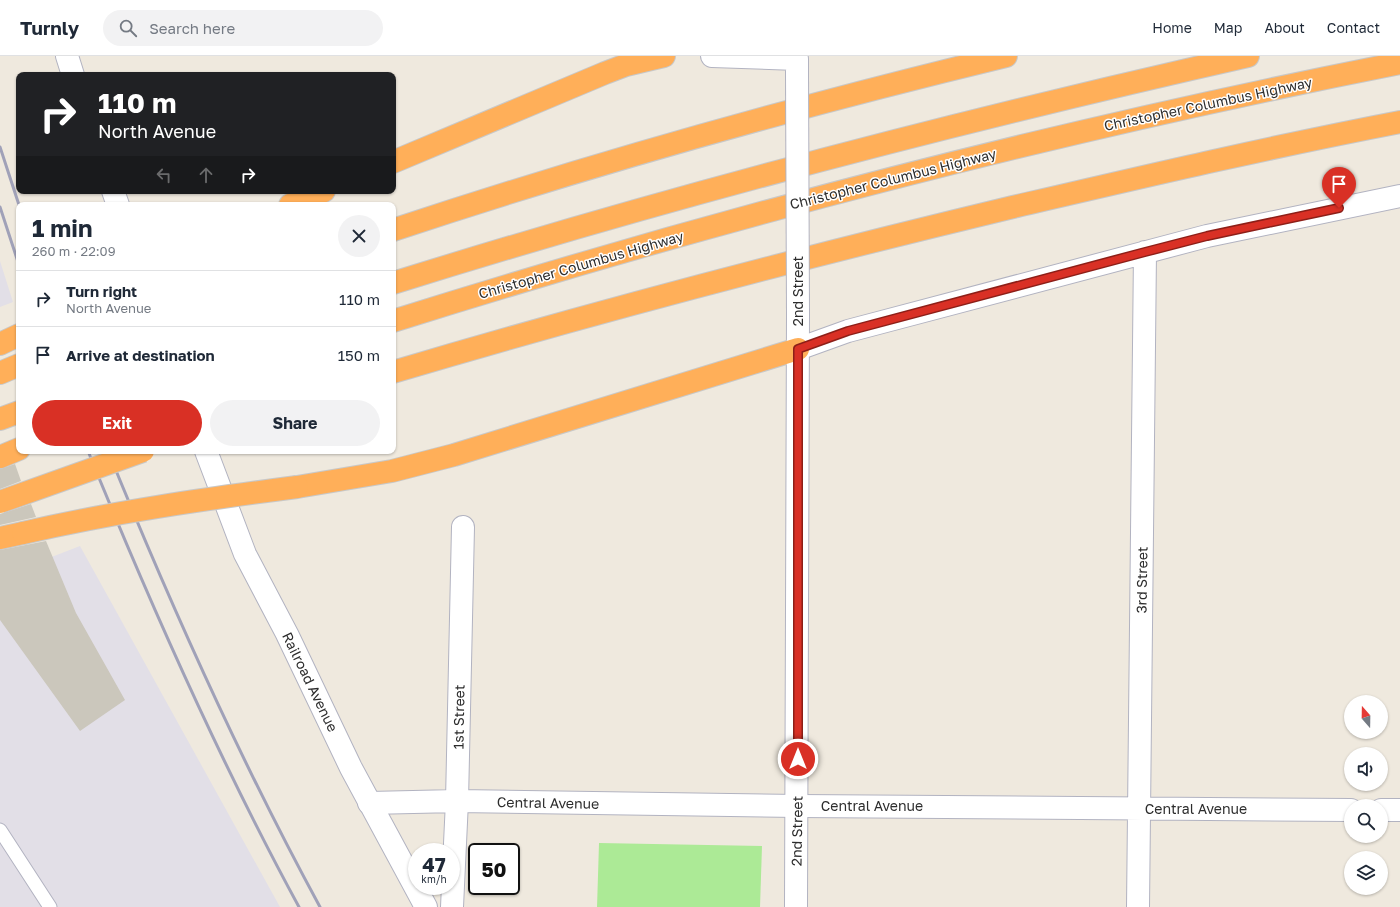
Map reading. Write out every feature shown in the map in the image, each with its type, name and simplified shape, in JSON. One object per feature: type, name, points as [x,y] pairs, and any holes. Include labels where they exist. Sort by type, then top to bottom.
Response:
[{"type":"highway","points":[[396,161],[605,73],[626,65],[664,56]]},
{"type":"highway","points":[[396,229],[522,188],[672,143],[844,96],[1006,56]]},
{"type":"highway","points":[[396,282],[628,213],[805,163],[1078,94],[1248,56]]},
{"type":"highway","name":"Christopher Columbus Highway","points":[[396,320],[644,246],[763,212],[855,188],[1099,128],[1266,90],[1400,63]]},
{"type":"highway","points":[[396,371],[534,331],[936,225],[1218,159],[1400,122]]},
{"type":"highway","points":[[297,202],[317,194]]},
{"type":"highway","points":[[0,344],[16,336]]},
{"type":"highway","points":[[0,538],[76,521],[132,511],[297,487],[392,471],[454,455],[798,349]]},
{"type":"highway","points":[[0,372],[16,366]]},
{"type":"highway","points":[[0,419],[16,413]]},
{"type":"highway","points":[[0,457],[16,450]]},
{"type":"highway","points":[[0,502],[135,454]]},
{"type":"street","points":[[67,56],[72,72]]},
{"type":"street","name":"2nd Street","points":[[712,56],[797,66],[798,806],[796,907]]},
{"type":"street","points":[[798,349],[848,331],[1207,236],[1400,196]]},
{"type":"street","name":"3rd Street","points":[[1138,907],[1145,252]]},
{"type":"street","name":"Railroad Avenue","points":[[207,454],[245,554],[287,634],[368,803],[426,907]]},
{"type":"street","name":"1st Street","points":[[452,907],[457,801],[464,527]]},
{"type":"street","name":"Central Avenue","points":[[368,803],[457,801],[798,806],[1344,810]]},
{"type":"street","points":[[1388,810],[1400,810]]},
{"type":"lane","points":[[0,830],[50,907]]},
{"type":"shaded area","points":[[0,261],[13,302],[0,307]]},
{"type":"shaded area","points":[[80,546],[280,907],[0,907],[0,577]]},
{"type":"green space","points":[[599,843],[762,846],[760,907],[597,907]]},
{"type":"building","points":[[15,464],[21,481],[0,489],[0,469]]},
{"type":"building","points":[[31,504],[36,517],[0,525],[0,514]]},
{"type":"building","points":[[46,541],[76,613],[125,700],[80,731],[0,620],[0,550]]},
{"type":"railway","points":[[0,147],[18,202]]},
{"type":"railway","points":[[0,207],[16,256]]},
{"type":"railway","points":[[89,454],[136,567],[187,682],[241,796],[299,907]]},
{"type":"railway","points":[[109,454],[156,567],[234,739],[320,907]]},
{"type":"route","points":[[798,759],[798,349],[848,331],[1145,252],[1207,236],[1339,208]]}]
